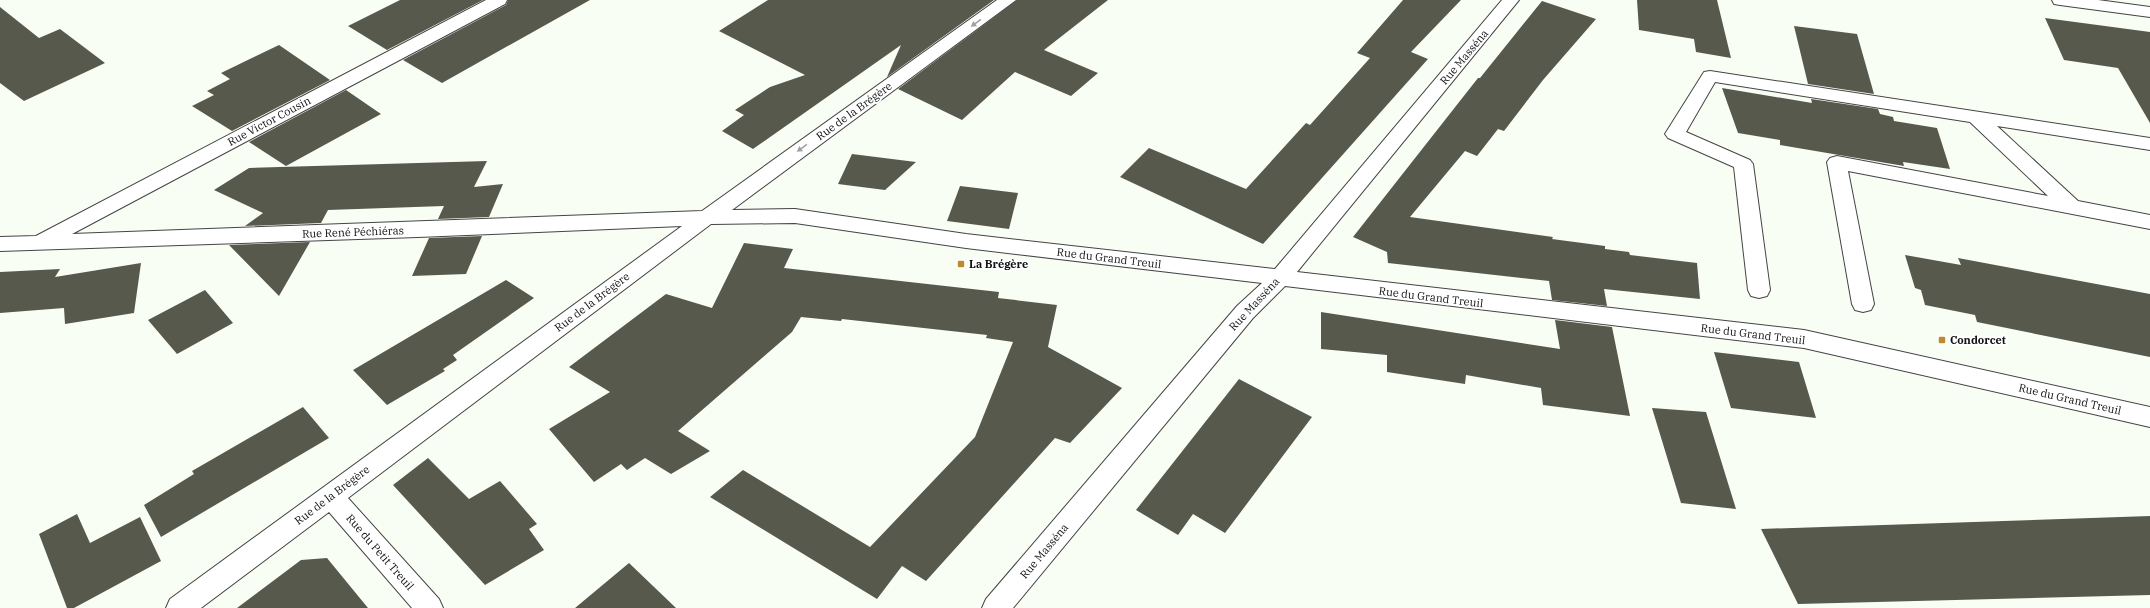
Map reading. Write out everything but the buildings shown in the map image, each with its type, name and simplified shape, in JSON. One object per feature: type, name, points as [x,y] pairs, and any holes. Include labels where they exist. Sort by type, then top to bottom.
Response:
[{"type":"street","name":"Rue Victor Cousin","points":[[40,242],[499,0]]},
{"type":"street","name":"Rue de la Brégère","points":[[180,608],[706,218],[1008,0]]},
{"type":"street","name":"Rue Masséna","points":[[996,608],[1245,312],[1278,279],[1511,0]]},
{"type":"street","points":[[2060,0],[2150,12]]},
{"type":"street","points":[[1759,290],[1743,164],[1675,134],[1710,76],[2150,144]]},
{"type":"street","points":[[1976,117],[2072,207]]},
{"type":"street","points":[[1863,304],[1837,162],[2150,222]]},
{"type":"street","name":"Rue du Grand Treuil","points":[[706,218],[767,214],[795,216],[966,241],[1804,340],[2150,417]]},
{"type":"street","name":"Rue René Péchiéras","points":[[0,244],[706,218]]},
{"type":"street","name":"Rue du Petit Treuil","points":[[330,496],[429,608]]},
{"type":"place","name":"La Brégère","points":[[961,264]]},
{"type":"place","name":"Condorcet","points":[[1942,340]]}]
